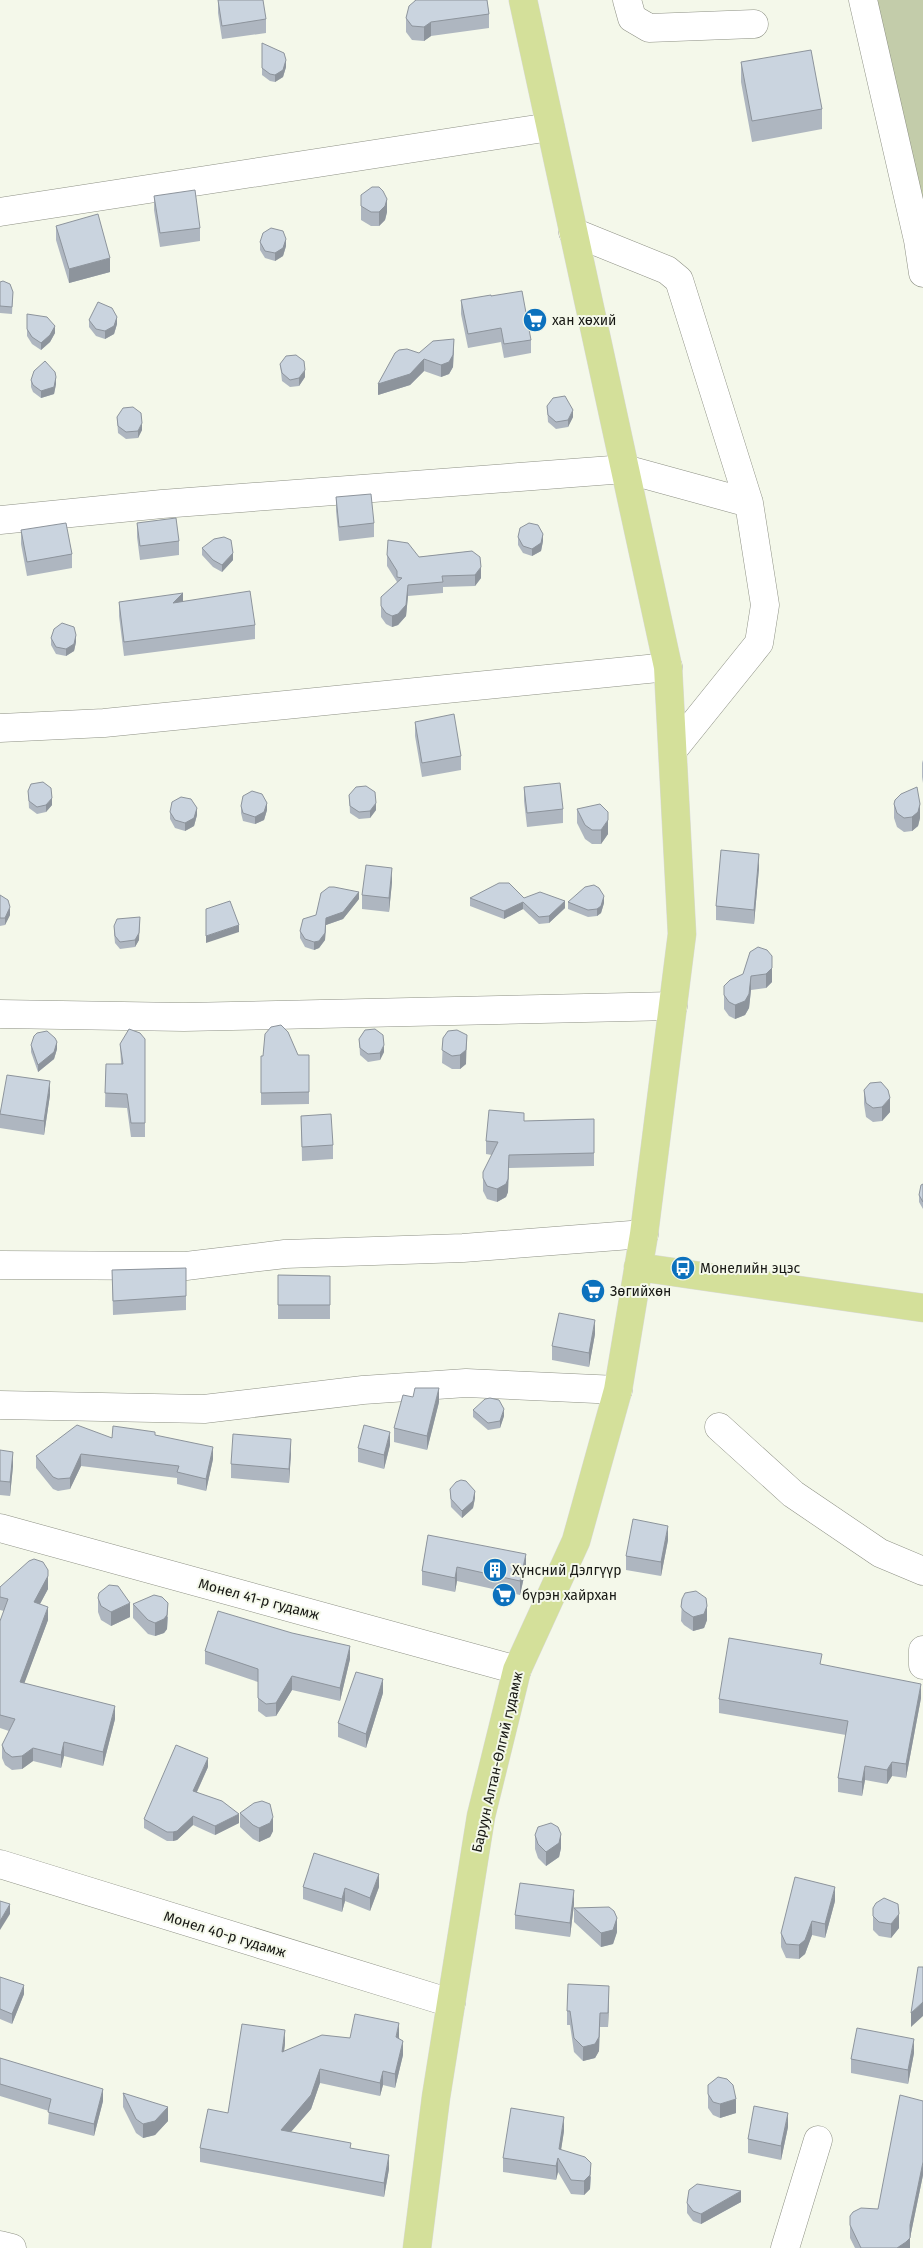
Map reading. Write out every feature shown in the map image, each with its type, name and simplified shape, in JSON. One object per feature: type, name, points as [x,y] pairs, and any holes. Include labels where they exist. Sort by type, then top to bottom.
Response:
[{"type":"main road","name":"Баруун Алтан-Өлгий гудамж","points":[[417,2248],[436,2097],[481,1816],[517,1670],[576,1541],[618,1390],[644,1234],[682,934],[668,667],[523,0]]},
{"type":"main road","points":[[638,1267],[923,1308]]},
{"type":"street","points":[[627,0],[632,18],[649,28],[754,24]]},
{"type":"street","points":[[862,0],[918,240],[923,273]]},
{"type":"street","points":[[0,212],[550,127]]},
{"type":"street","points":[[573,232],[667,270],[678,280],[749,503],[765,605],[759,643],[672,750]]},
{"type":"street","points":[[0,520],[162,504],[625,469],[749,503]]},
{"type":"street","points":[[0,728],[104,723],[668,667]]},
{"type":"street","points":[[0,1014],[184,1018],[673,1006]]},
{"type":"street","points":[[0,1265],[186,1266],[285,1254],[463,1248],[644,1234]]},
{"type":"street","points":[[0,1405],[204,1409],[363,1390],[466,1383],[618,1390]]},
{"type":"street","points":[[719,1427],[793,1494],[880,1553],[923,1571]]},
{"type":"street","name":"Монел 41-р гудамж","points":[[0,1528],[517,1670]]},
{"type":"street","points":[[923,1650],[923,1665]]},
{"type":"street","name":"Монел 40-р гудамж","points":[[0,1864],[451,2003]]},
{"type":"street","points":[[785,2248],[818,2140]]},
{"type":"street","points":[[0,2245],[12,2248]]},
{"type":"green space","points":[[871,0],[923,0],[923,205]]},
{"type":"building","points":[[218,0],[263,0],[266,19],[222,26]]},
{"type":"building","points":[[416,0],[487,0],[489,14],[431,22],[424,27],[412,26],[406,18],[409,6]]},
{"type":"building","points":[[262,43],[284,53],[286,60],[283,70],[275,75],[262,68]]},
{"type":"building","points":[[811,50],[822,109],[752,121],[741,62]]},
{"type":"building","points":[[372,187],[379,187],[387,199],[385,206],[379,212],[371,212],[361,206],[361,195]]},
{"type":"building","points":[[195,190],[200,228],[160,233],[154,196]]},
{"type":"building","points":[[98,214],[110,258],[69,269],[56,226]]},
{"type":"building","points":[[271,228],[283,231],[286,239],[283,248],[275,253],[265,251],[260,242],[263,233]]},
{"type":"building","points":[[3,281],[10,284],[13,292],[12,307],[0,306],[0,282]]},
{"type":"building","points":[[522,291],[531,340],[504,344],[501,328],[468,334],[461,300]]},
{"type":"building","points":[[98,302],[112,308],[117,317],[114,326],[105,331],[96,329],[89,320]]},
{"type":"building","points":[[27,314],[47,317],[55,326],[50,335],[41,343],[32,337],[27,329]]},
{"type":"building","points":[[454,339],[453,355],[449,362],[441,365],[424,359],[410,374],[378,384],[395,353],[399,350],[407,349],[419,353],[433,341]]},
{"type":"building","points":[[296,355],[304,361],[305,370],[299,378],[290,380],[282,373],[280,364],[286,356]]},
{"type":"building","points":[[45,361],[55,372],[56,377],[54,387],[41,391],[33,385],[31,380],[34,371]]},
{"type":"building","points":[[565,396],[573,410],[568,420],[556,422],[548,415],[547,406],[553,398]]},
{"type":"building","points":[[133,407],[141,413],[142,423],[138,431],[126,432],[118,426],[117,417],[123,408]]},
{"type":"building","points":[[371,494],[374,523],[339,527],[336,497]]},
{"type":"building","points":[[176,518],[179,541],[140,546],[137,523]]},
{"type":"building","points":[[66,523],[72,554],[27,562],[21,530]]},
{"type":"building","points":[[529,523],[538,525],[543,534],[541,543],[532,549],[523,546],[518,537],[520,528]]},
{"type":"building","points":[[224,537],[231,540],[233,553],[222,565],[213,560],[202,548],[214,539]]},
{"type":"building","points":[[388,540],[408,543],[419,557],[472,551],[480,557],[481,567],[475,575],[442,576],[443,582],[408,585],[406,605],[398,614],[392,616],[386,613],[381,606],[381,597],[402,578],[397,577],[397,571],[387,555]]},
{"type":"building","points":[[250,591],[255,625],[124,642],[119,602],[183,593],[173,603]]},
{"type":"building","points":[[62,623],[74,627],[76,635],[74,644],[66,649],[56,647],[51,638],[54,629]]},
{"type":"building","points":[[454,714],[461,756],[422,763],[415,722]]},
{"type":"building","points":[[43,782],[51,788],[52,798],[46,805],[37,807],[29,801],[28,791],[31,784]]},
{"type":"building","points":[[560,783],[563,809],[527,813],[524,787]]},
{"type":"building","points":[[366,786],[375,792],[376,803],[370,811],[359,812],[350,806],[349,795],[356,787]]},
{"type":"building","points":[[917,787],[920,804],[918,812],[912,817],[904,818],[897,813],[894,804],[895,800],[901,794]]},
{"type":"building","points":[[252,791],[262,794],[267,803],[264,812],[255,817],[243,813],[241,806],[243,796]]},
{"type":"building","points":[[181,797],[191,799],[197,808],[194,818],[185,823],[175,820],[170,812],[172,802]]},
{"type":"building","points":[[600,804],[608,812],[608,820],[601,830],[592,830],[585,825],[577,809]]},
{"type":"building","points":[[721,850],[759,854],[754,910],[716,906]]},
{"type":"building","points":[[366,865],[392,868],[389,898],[362,895]]},
{"type":"building","points":[[499,883],[509,883],[524,898],[540,892],[565,901],[549,916],[539,917],[523,902],[504,911],[470,898]]},
{"type":"building","points":[[594,885],[599,888],[604,896],[601,906],[597,909],[588,910],[568,902],[585,887]]},
{"type":"building","points":[[329,887],[359,892],[343,912],[326,918],[325,933],[319,941],[314,942],[305,939],[300,931],[303,919],[316,915],[321,893]]},
{"type":"building","points":[[0,895],[8,900],[10,907],[5,918],[0,918]]},
{"type":"building","points":[[230,901],[239,925],[206,936],[206,909]]},
{"type":"building","points":[[140,917],[139,933],[135,940],[120,942],[115,936],[114,926],[117,919]]},
{"type":"building","points":[[758,947],[767,950],[772,956],[772,968],[766,974],[751,976],[749,994],[745,1001],[735,1005],[729,1002],[724,995],[724,986],[730,980],[743,974],[750,952]]},
{"type":"building","points":[[281,1025],[288,1032],[298,1055],[309,1055],[309,1092],[261,1093],[261,1056],[263,1056],[265,1034],[271,1027]]},
{"type":"building","points":[[129,1029],[140,1033],[145,1039],[145,1123],[131,1123],[127,1094],[105,1093],[106,1064],[123,1064],[120,1044]]},
{"type":"building","points":[[375,1029],[383,1035],[384,1045],[380,1053],[368,1054],[360,1048],[359,1039],[365,1030]]},
{"type":"building","points":[[457,1030],[467,1035],[466,1050],[460,1055],[452,1056],[442,1050],[443,1038],[448,1031]]},
{"type":"building","points":[[47,1031],[57,1042],[54,1052],[38,1065],[31,1045],[37,1033]]},
{"type":"building","points":[[7,1075],[50,1081],[44,1121],[0,1114]]},
{"type":"building","points":[[881,1082],[888,1090],[890,1098],[882,1107],[873,1108],[866,1103],[864,1090],[870,1083]]},
{"type":"building","points":[[489,1110],[524,1113],[524,1121],[594,1119],[594,1153],[509,1155],[506,1184],[497,1189],[487,1186],[483,1178],[483,1172],[498,1142],[486,1141]]},
{"type":"building","points":[[331,1114],[333,1145],[302,1147],[301,1116]]},
{"type":"building","points":[[923,1184],[923,1202],[919,1195],[921,1185]]},
{"type":"building","points":[[186,1268],[186,1296],[113,1301],[112,1270]]},
{"type":"building","points":[[278,1275],[330,1276],[330,1305],[278,1305]]},
{"type":"building","points":[[559,1313],[595,1320],[589,1353],[552,1346]]},
{"type":"building","points":[[415,1388],[439,1388],[427,1436],[394,1428],[403,1395],[413,1397]]},
{"type":"building","points":[[485,1399],[499,1400],[504,1409],[500,1421],[488,1423],[473,1410]]},
{"type":"building","points":[[77,1425],[112,1438],[113,1426],[155,1432],[155,1435],[213,1447],[206,1479],[177,1472],[179,1466],[81,1454],[70,1478],[58,1479],[53,1477],[36,1456]]},
{"type":"building","points":[[364,1425],[390,1432],[384,1455],[358,1448]]},
{"type":"building","points":[[233,1434],[291,1439],[289,1469],[231,1464]]},
{"type":"building","points":[[0,1450],[13,1452],[10,1482],[0,1481]]},
{"type":"building","points":[[466,1481],[475,1491],[473,1501],[462,1511],[451,1499],[450,1489],[456,1482]]},
{"type":"building","points":[[633,1519],[668,1526],[661,1562],[626,1556]]},
{"type":"building","points":[[428,1535],[526,1554],[520,1581],[457,1567],[455,1578],[422,1571]]},
{"type":"building","points":[[34,1559],[43,1562],[48,1570],[48,1576],[34,1602],[48,1607],[20,1682],[115,1706],[103,1752],[64,1742],[61,1755],[33,1748],[22,1756],[12,1757],[5,1752],[2,1745],[15,1719],[0,1715],[0,1621],[8,1599],[0,1597],[0,1587],[29,1561]]},
{"type":"building","points":[[109,1585],[118,1586],[130,1603],[111,1612],[101,1606],[98,1598],[99,1593]]},
{"type":"building","points":[[696,1591],[706,1598],[707,1606],[704,1614],[693,1617],[681,1607],[685,1593]]},
{"type":"building","points":[[154,1595],[162,1597],[168,1603],[167,1615],[164,1619],[155,1623],[148,1620],[133,1604]]},
{"type":"building","points":[[218,1611],[292,1633],[350,1646],[340,1688],[292,1676],[276,1703],[266,1704],[258,1698],[258,1669],[205,1651]]},
{"type":"building","points":[[729,1638],[822,1654],[820,1664],[921,1684],[906,1764],[892,1762],[887,1770],[865,1766],[862,1782],[838,1778],[848,1721],[719,1699]]},
{"type":"building","points":[[356,1672],[383,1679],[366,1734],[338,1723]]},
{"type":"building","points":[[176,1745],[208,1758],[193,1791],[222,1801],[239,1814],[215,1826],[193,1816],[177,1831],[173,1832],[167,1832],[144,1819]]},
{"type":"building","points":[[262,1801],[270,1804],[273,1817],[270,1823],[259,1828],[240,1813],[254,1803]]},
{"type":"building","points":[[551,1823],[558,1827],[561,1834],[559,1843],[546,1852],[538,1844],[535,1835],[538,1827]]},
{"type":"building","points":[[314,1853],[379,1874],[370,1898],[345,1888],[342,1899],[303,1887]]},
{"type":"building","points":[[795,1877],[835,1887],[825,1924],[812,1921],[805,1940],[799,1945],[786,1944],[781,1933]]},
{"type":"building","points":[[520,1883],[574,1890],[570,1923],[515,1915]]},
{"type":"building","points":[[884,1898],[898,1904],[899,1914],[891,1924],[879,1922],[873,1916],[873,1908],[876,1903]]},
{"type":"building","points":[[0,1901],[10,1904],[0,1921]]},
{"type":"building","points":[[609,1907],[614,1911],[617,1918],[613,1930],[601,1933],[574,1908]]},
{"type":"building","points":[[918,1967],[923,1967],[923,2002],[911,2013]]},
{"type":"building","points":[[0,1977],[24,1985],[12,2014],[0,2009]]},
{"type":"building","points":[[568,1984],[609,1986],[608,2013],[600,2013],[599,2037],[595,2044],[583,2047],[574,2038],[570,2011],[567,2011]]},
{"type":"building","points":[[355,2014],[399,2023],[396,2037],[403,2041],[395,2074],[383,2071],[380,2083],[320,2069],[311,2095],[281,2130],[351,2143],[350,2148],[389,2155],[384,2183],[200,2148],[208,2109],[228,2113],[242,2024],[285,2030],[282,2052],[322,2035],[350,2038]]},
{"type":"building","points":[[857,2028],[914,2039],[908,2070],[851,2059]]},
{"type":"building","points":[[0,2058],[103,2089],[94,2124],[48,2112],[51,2099],[0,2084]]},
{"type":"building","points":[[718,2077],[727,2079],[733,2085],[736,2099],[720,2104],[713,2102],[708,2094],[708,2085]]},
{"type":"building","points":[[123,2093],[168,2107],[155,2121],[143,2124],[136,2119]]},
{"type":"building","points":[[900,2095],[923,2101],[923,2162],[910,2225],[910,2238],[897,2248],[861,2248],[850,2225],[850,2216],[861,2208],[878,2209]]},
{"type":"building","points":[[754,2106],[788,2113],[781,2146],[748,2139]]},
{"type":"building","points":[[511,2108],[564,2117],[559,2149],[585,2157],[591,2163],[590,2175],[584,2181],[571,2180],[558,2158],[556,2166],[503,2158]]},
{"type":"building","points":[[697,2184],[741,2191],[701,2214],[693,2211],[687,2203],[689,2190]]},
{"type":"place","name":"хан хөхий","points":[[535,320]]},
{"type":"place","name":"Монелийн эцэс","points":[[683,1268]]},
{"type":"place","name":"Зөгийхөн","points":[[593,1291]]},
{"type":"place","name":"Хүнсний Дэлгүүр","points":[[495,1570]]},
{"type":"place","name":"бүрэн хайрхан","points":[[504,1595]]}]
